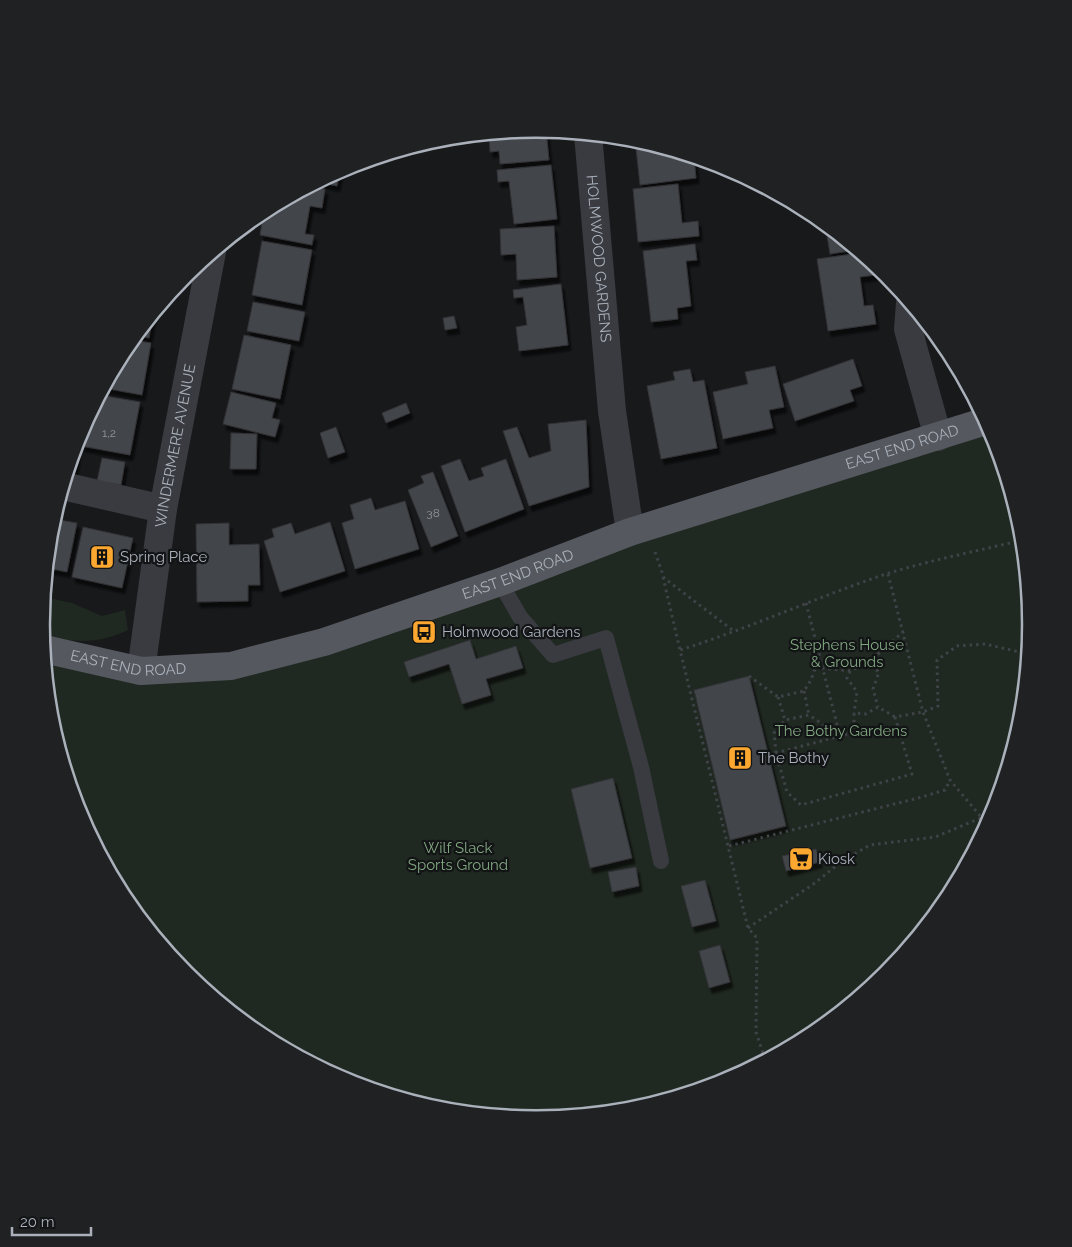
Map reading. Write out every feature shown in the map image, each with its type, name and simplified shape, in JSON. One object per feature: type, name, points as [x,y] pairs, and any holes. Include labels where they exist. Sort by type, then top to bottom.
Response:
[{"type":"main road","name":"EAST END ROAD","points":[[51,651],[141,671],[231,666],[324,642],[500,582],[640,529],[978,424]]},
{"type":"street","name":"HOLMWOOD GARDENS","points":[[589,141],[612,411],[640,529]]},
{"type":"street","name":"WINDERMERE AVENUE","points":[[141,671],[163,509],[210,264]]},
{"type":"street","points":[[909,313],[908,328],[938,437]]},
{"type":"street","points":[[70,488],[163,509]]},
{"type":"lane","points":[[500,582],[520,617],[553,655],[606,638],[640,767],[661,861]]},
{"type":"path","points":[[640,529],[654,548],[664,578],[735,633]]},
{"type":"path","points":[[680,650],[735,633],[806,603],[888,574],[1015,542]]},
{"type":"path","points":[[888,574],[924,712],[950,780],[981,818]]},
{"type":"path","points":[[662,576],[748,928],[757,938],[756,1032],[763,1053]]},
{"type":"path","points":[[806,603],[840,736]]},
{"type":"path","points":[[822,668],[850,671],[868,663],[904,631]]},
{"type":"path","points":[[868,663],[879,672],[873,689],[878,707],[896,717],[924,712],[938,706],[938,660],[957,646],[984,644],[1021,652]]},
{"type":"path","points":[[778,697],[804,691],[811,680],[819,657]]},
{"type":"path","points":[[776,752],[854,732],[854,713],[858,692],[847,678],[850,671]]},
{"type":"path","points":[[749,676],[778,697],[785,720]]},
{"type":"path","points":[[804,691],[809,714],[840,736]]},
{"type":"path","points":[[854,713],[866,714],[878,707]]},
{"type":"path","points":[[809,714],[785,720],[774,733],[776,752],[787,792],[801,806],[912,774],[896,717]]},
{"type":"path","points":[[728,846],[922,797],[945,790],[950,780]]},
{"type":"path","points":[[748,928],[815,883],[842,861],[870,845],[935,837],[980,820]]},
{"type":"green space","name":"Wilf Slack Sports Ground","points":[[978,423],[996,467],[1005,498],[1018,560],[1021,592],[1021,655],[1013,718],[1005,749],[996,780],[972,838],[957,867],[922,919],[880,967],[856,989],[806,1028],[779,1044],[722,1073],[692,1084],[631,1100],[599,1105],[536,1110],[473,1105],[410,1093],[350,1073],[266,1028],[216,989],[171,944],[132,894],[100,838],[87,809],[76,780],[59,718],[51,652],[230,667]]},
{"type":"green space","points":[[51,598],[72,603],[102,616],[125,610],[128,630],[96,640],[65,640],[50,637]]},
{"type":"building","points":[[547,138],[549,160],[500,164],[499,151],[490,152],[489,140]]},
{"type":"building","points":[[636,148],[695,164],[696,178],[640,185]]},
{"type":"building","points":[[551,165],[557,219],[514,224],[509,181],[498,182],[497,170]]},
{"type":"building","points":[[338,180],[337,186],[329,184]]},
{"type":"building","points":[[678,184],[682,223],[698,221],[699,236],[638,242],[633,189]]},
{"type":"building","points":[[321,188],[325,189],[322,208],[310,206],[305,234],[314,235],[312,245],[260,235],[262,222],[266,219]]},
{"type":"building","points":[[554,226],[557,277],[517,280],[516,254],[501,255],[500,229]]},
{"type":"building","points":[[827,234],[848,251],[830,254]]},
{"type":"building","points":[[262,241],[312,250],[302,305],[252,295]]},
{"type":"building","points":[[695,244],[697,260],[686,261],[691,306],[677,308],[678,319],[651,322],[643,251]]},
{"type":"building","points":[[851,254],[875,275],[860,277],[864,306],[873,305],[876,324],[828,331],[817,259]]},
{"type":"building","points":[[561,284],[568,345],[519,351],[516,327],[527,325],[523,297],[514,298],[513,290]]},
{"type":"building","points":[[253,302],[305,312],[299,341],[247,331]]},
{"type":"building","points":[[454,316],[457,328],[445,330],[443,318]]},
{"type":"building","points":[[151,327],[149,338],[144,337]]},
{"type":"building","points":[[244,335],[291,345],[280,399],[232,389]]},
{"type":"building","points":[[140,341],[151,343],[142,395],[110,389]]},
{"type":"building","points":[[853,359],[862,386],[850,390],[854,401],[795,421],[783,384]]},
{"type":"building","points":[[775,366],[784,407],[769,410],[773,428],[723,439],[713,392],[748,384],[745,372]]},
{"type":"building","points":[[690,369],[693,382],[704,380],[717,448],[661,459],[647,386],[675,380],[673,372]]},
{"type":"building","points":[[231,392],[276,403],[272,418],[280,420],[275,437],[223,424]]},
{"type":"building","points":[[107,396],[140,402],[130,455],[84,447]]},
{"type":"building","points":[[406,403],[410,413],[386,423],[382,413]]},
{"type":"building","points":[[586,420],[589,487],[529,506],[503,431],[517,427],[529,458],[551,451],[548,424]]},
{"type":"building","points":[[336,427],[345,452],[328,458],[320,433]]},
{"type":"building","points":[[231,433],[257,434],[256,469],[230,469]]},
{"type":"building","points":[[102,458],[125,462],[121,485],[97,481]]},
{"type":"building","points":[[460,459],[469,481],[484,476],[481,468],[506,459],[524,509],[465,532],[441,466]]},
{"type":"building","points":[[433,472],[458,536],[431,547],[408,490],[424,483],[421,476]]},
{"type":"building","points":[[371,498],[375,510],[405,501],[419,549],[355,569],[342,523],[354,519],[350,505]]},
{"type":"building","points":[[61,520],[77,523],[67,572],[53,569]]},
{"type":"building","points":[[330,522],[345,571],[280,592],[264,541],[274,537],[272,529],[291,523],[295,534]]},
{"type":"building","points":[[229,523],[229,545],[259,544],[260,585],[248,585],[248,601],[197,602],[196,524]]},
{"type":"building","name":"Spring Place","points":[[83,527],[133,538],[122,588],[72,577]]},
{"type":"building","points":[[470,640],[476,659],[516,646],[523,668],[486,679],[491,695],[462,704],[449,664],[409,677],[404,662]]},
{"type":"building","name":"The Bothy","points":[[749,676],[786,826],[730,840],[694,690]]},
{"type":"building","points":[[613,778],[632,858],[590,868],[571,789]]},
{"type":"building","name":"Kiosk","points":[[816,849],[820,862],[786,871],[782,856]]},
{"type":"building","points":[[636,867],[639,886],[612,892],[608,872]]},
{"type":"building","points":[[705,880],[716,921],[692,927],[681,886]]},
{"type":"building","points":[[720,945],[730,982],[709,988],[699,951]]},
{"type":"place","name":"Spring Place","points":[[102,557]]},
{"type":"place","name":"Holmwood Gardens","points":[[424,632]]},
{"type":"place","name":"The Bothy","points":[[740,758]]},
{"type":"place","name":"Kiosk","points":[[801,859]]},
{"type":"park label","name":"Stephens House & Grounds","points":[[847,654]]},
{"type":"park label","name":"The Bothy Gardens","points":[[841,731]]}]
